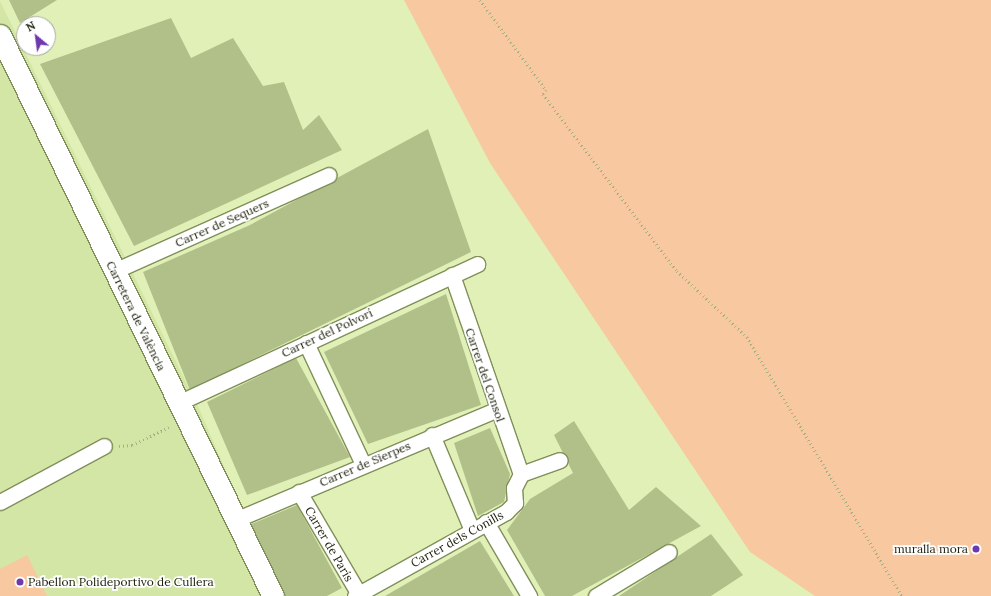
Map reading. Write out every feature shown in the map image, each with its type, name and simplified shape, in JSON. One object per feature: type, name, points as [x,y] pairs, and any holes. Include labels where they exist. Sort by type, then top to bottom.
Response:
[{"type":"street","name":"Carretera de València","points":[[0,35],[181,411],[273,596]]},
{"type":"street","name":"Carrer de Sequers","points":[[114,271],[329,175]]},
{"type":"street","name":"Carrer del Polvorí","points":[[181,411],[306,343],[477,264]]},
{"type":"street","name":"Carrer del Consol","points":[[452,275],[495,410],[520,474]]},
{"type":"street","points":[[306,343],[363,464]]},
{"type":"street","name":"Carrer de Sierpes","points":[[235,520],[363,464],[495,410]]},
{"type":"street","points":[[432,435],[472,530]]},
{"type":"street","points":[[0,502],[104,446]]},
{"type":"street","points":[[520,474],[560,460]]},
{"type":"street","name":"Carrer dels Conills","points":[[358,595],[486,522],[515,502],[514,488],[520,474]]},
{"type":"street","name":"Carrer de París","points":[[299,492],[358,595]]},
{"type":"street","points":[[486,522],[529,596]]},
{"type":"street","points":[[596,596],[669,552]]},
{"type":"path","points":[[480,0],[546,90],[543,94],[677,271],[747,337],[902,596]]},
{"type":"path","points":[[104,446],[132,445],[181,411]]},
{"type":"shaded area","points":[[404,0],[991,0],[991,596],[815,596],[750,552],[490,163]]},
{"type":"shaded area","points":[[0,1],[16,34],[16,56],[27,56],[200,411],[280,596],[0,596]]},
{"type":"shaded area","name":"Pabellon Polideportivo de Cullera","points":[[27,555],[47,596],[0,596],[0,569]]},
{"type":"building","points":[[9,0],[57,0],[31,16],[17,16]]},
{"type":"building","points":[[171,18],[191,58],[233,38],[263,86],[284,82],[303,130],[319,115],[342,150],[134,246],[40,64]]},
{"type":"building","points":[[428,129],[471,252],[190,390],[143,272],[250,225]]},
{"type":"building","points":[[446,294],[481,405],[368,444],[324,352]]},
{"type":"building","points":[[296,358],[350,457],[247,495],[207,402]]},
{"type":"building","points":[[574,421],[629,510],[656,487],[701,526],[572,596],[545,596],[507,530],[530,499],[573,473],[554,435]]},
{"type":"building","points":[[490,428],[510,474],[504,502],[478,516],[454,443]]},
{"type":"building","points":[[297,505],[342,588],[327,596],[285,596],[249,525]]},
{"type":"building","points":[[711,534],[743,575],[711,596],[619,596]]},
{"type":"building","points":[[480,541],[514,596],[385,596]]},
{"type":"place","name":"muralla mora","points":[[976,549]]},
{"type":"place","name":"Pabellon Polideportivo de Cullera","points":[[20,582]]}]
